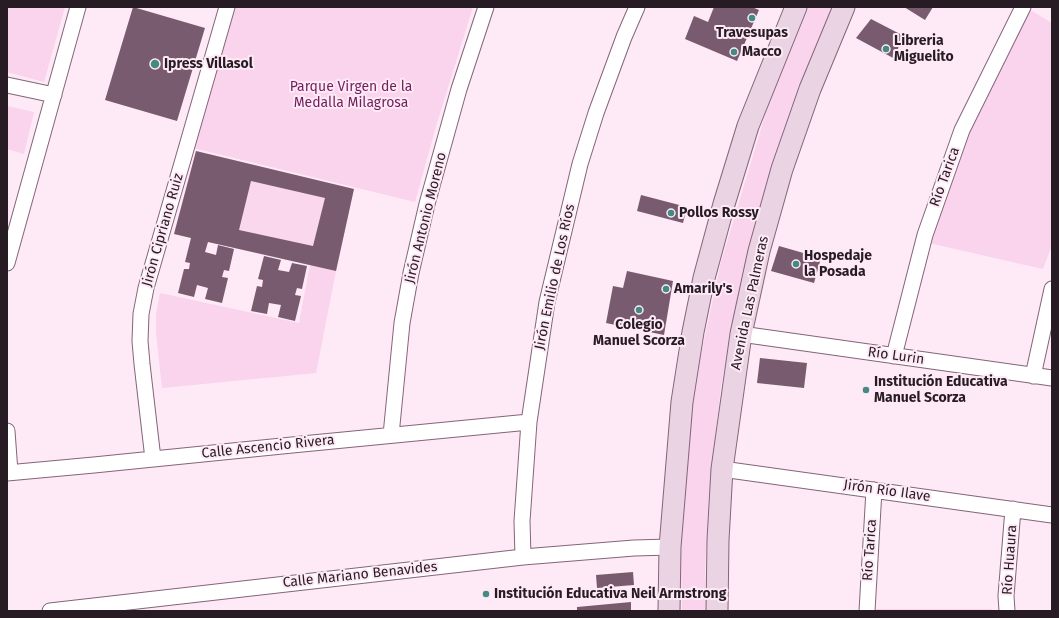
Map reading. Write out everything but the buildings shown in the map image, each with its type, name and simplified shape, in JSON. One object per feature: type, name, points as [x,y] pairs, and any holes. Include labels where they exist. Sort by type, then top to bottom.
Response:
[{"type":"main road","points":[[669,611],[670,547],[682,402],[693,332],[704,278],[724,204],[748,126],[796,7]]},
{"type":"main road","name":"Avenida Las Palmeras","points":[[717,611],[718,540],[722,469],[741,334],[759,251],[782,170],[810,90],[844,7]]},
{"type":"street","points":[[7,263],[78,7]]},
{"type":"street","name":"Jirón Cipriano Ruiz","points":[[153,459],[140,341],[141,314],[146,288],[227,7]]},
{"type":"street","name":"Jirón Antonio Moreno","points":[[391,435],[402,322],[411,273],[427,204],[459,89],[486,7]]},
{"type":"street","name":"Jirón Emilio de Los Ríos","points":[[523,557],[522,521],[530,422],[547,302],[580,164],[596,113],[624,37],[637,7]]},
{"type":"street","name":"Río Tarica","points":[[894,356],[925,235],[962,130],[1023,7]]},
{"type":"street","points":[[7,85],[54,95]]},
{"type":"street","points":[[1033,376],[1052,289]]},
{"type":"street","name":"Río Lurin","points":[[741,334],[1052,378]]},
{"type":"street","name":"Calle Ascencio Rivera","points":[[9,473],[530,422]]},
{"type":"street","points":[[7,431],[9,473]]},
{"type":"street","name":"Jirón Río Ilave","points":[[722,469],[1052,515]]},
{"type":"street","name":"Río Tarica","points":[[866,611],[874,490]]},
{"type":"street","name":"Río Huaura","points":[[1007,611],[1006,596],[1013,509]]},
{"type":"street","name":"Calle Mariano Benavides","points":[[50,611],[523,557],[634,548],[670,547]]},
{"type":"shaded area","points":[[196,151],[354,189],[336,271],[174,234]]},
{"type":"green space","points":[[7,7],[65,7],[44,82],[7,72]]},
{"type":"green space","name":"Parque Virgen de la Medalla Milagrosa","points":[[234,7],[473,7],[437,123],[415,202],[193,148]]},
{"type":"green space","points":[[808,7],[833,7],[806,70],[780,140],[757,221],[735,312],[721,387],[709,491],[705,570],[706,611],[682,611],[681,558],[684,487],[694,388],[721,262],[773,89],[796,31]]},
{"type":"green space","points":[[1030,10],[1052,23],[1052,245],[1043,269],[929,243],[949,183],[985,93]]},
{"type":"green space","points":[[7,106],[34,112],[24,154],[7,149]]},
{"type":"green space","points":[[310,265],[336,271],[316,373],[162,388],[156,333],[156,314],[160,293],[299,323]]},
{"type":"green space","points":[[876,609],[992,609],[992,611],[876,611]]},
{"type":"place","name":"Travesupas","points":[[752,18]]},
{"type":"place","name":"Libreria Miguelito","points":[[886,49]]},
{"type":"place","name":"Macco","points":[[734,52]]},
{"type":"place","name":"Ipress Villasol","points":[[155,64]]},
{"type":"place","name":"Pollos Rossy","points":[[671,213]]},
{"type":"place","name":"Hospedaje la Posada","points":[[796,264]]},
{"type":"place","name":"Amarily's","points":[[666,289]]},
{"type":"place","name":"Colegio Manuel Scorza","points":[[639,310]]},
{"type":"place","name":"Institución Educativa Manuel Scorza","points":[[866,390]]},
{"type":"place","name":"Institución Educativa Neil Armstrong","points":[[486,594]]}]
